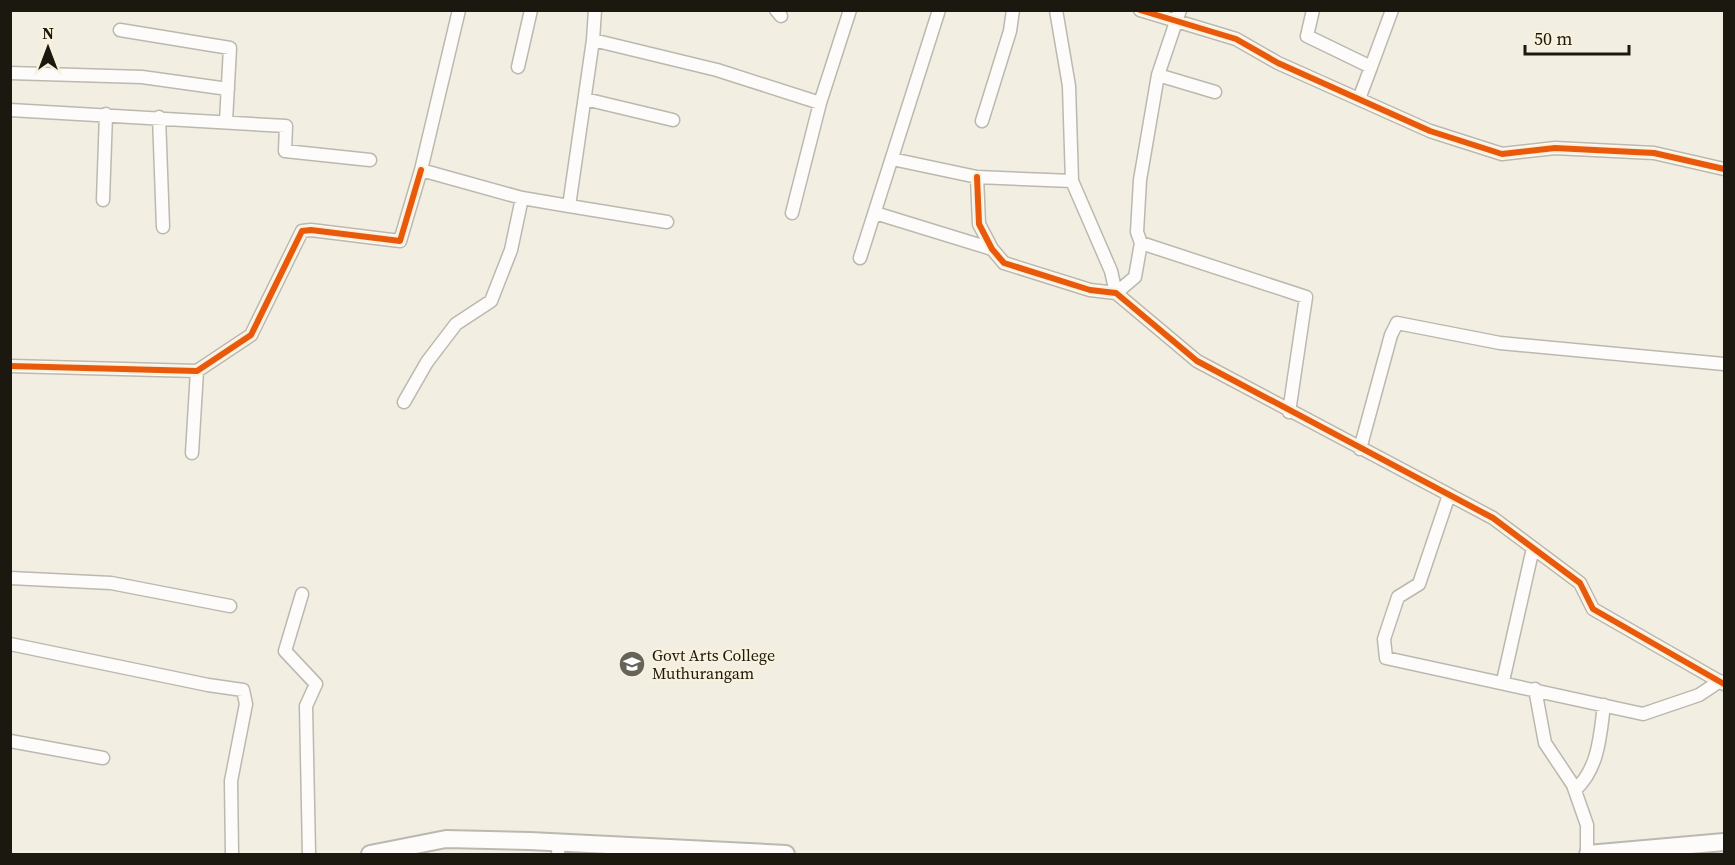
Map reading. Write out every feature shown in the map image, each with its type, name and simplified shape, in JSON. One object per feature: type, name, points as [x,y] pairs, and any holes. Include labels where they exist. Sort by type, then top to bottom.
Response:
[{"type":"street","points":[[10,366],[197,371],[251,336],[302,231],[311,230],[400,241],[421,170],[459,10]]},
{"type":"street","points":[[519,67],[531,10]]},
{"type":"street","points":[[569,206],[593,40],[595,10]]},
{"type":"street","points":[[792,213],[820,103],[850,10]]},
{"type":"street","points":[[860,258],[939,10]]},
{"type":"street","points":[[982,121],[1010,31],[1013,10]]},
{"type":"street","points":[[1056,10],[1070,86],[1072,181],[1111,271],[1116,293]]},
{"type":"street","points":[[1140,10],[1177,16],[1236,39],[1278,63],[1430,131],[1502,154],[1555,148],[1654,153],[1725,170]]},
{"type":"street","points":[[1313,10],[1308,36],[1371,67]]},
{"type":"street","points":[[1359,99],[1392,10]]},
{"type":"street","points":[[1116,293],[1135,277],[1141,243],[1137,232],[1140,180],[1158,75],[1177,16]]},
{"type":"street","points":[[120,30],[230,48],[226,121]]},
{"type":"street","points":[[593,40],[717,70],[820,103]]},
{"type":"street","points":[[10,73],[142,77],[228,89]]},
{"type":"street","points":[[1158,75],[1215,92]]},
{"type":"street","points":[[585,99],[673,120]]},
{"type":"street","points":[[10,110],[286,126],[285,151],[370,160]]},
{"type":"street","points":[[103,200],[106,114]]},
{"type":"street","points":[[159,117],[163,227]]},
{"type":"street","points":[[892,159],[977,177],[1072,181]]},
{"type":"street","points":[[421,170],[522,198],[667,222]]},
{"type":"street","points":[[977,177],[979,224],[992,249],[1004,263],[1048,279],[1090,290],[1116,293],[1197,361],[1289,412],[1493,518],[1580,583],[1593,609],[1722,682]]},
{"type":"street","points":[[404,402],[427,362],[456,324],[491,301],[511,250],[522,198]]},
{"type":"street","points":[[874,213],[992,249]]},
{"type":"street","points":[[1141,243],[1306,297],[1289,412]]},
{"type":"street","points":[[1360,449],[1391,336],[1397,323],[1500,343],[1725,364]]},
{"type":"street","points":[[192,453],[197,371]]},
{"type":"street","points":[[1449,495],[1419,584],[1398,597],[1384,639],[1386,658],[1503,681],[1643,714],[1699,695],[1722,682]]},
{"type":"street","points":[[1503,681],[1533,548]]},
{"type":"street","points":[[10,578],[111,583],[231,606]]},
{"type":"street","points":[[302,594],[285,651],[316,684],[306,706],[309,855]]},
{"type":"street","points":[[10,644],[207,685],[243,690],[246,704],[231,781],[232,855]]},
{"type":"street","points":[[1536,689],[1545,743],[1575,790],[1587,825],[1588,855],[1725,842]]},
{"type":"street","points":[[1575,790],[1587,778],[1598,749],[1604,705]]},
{"type":"street","points":[[10,741],[103,758]]},
{"type":"street","points":[[370,855],[446,839],[559,848],[786,855]]},
{"type":"cycle path","points":[[1140,10],[1236,39],[1278,63],[1430,131],[1502,154],[1555,148],[1654,153],[1724,169]]},
{"type":"cycle path","points":[[10,366],[197,371],[251,335],[302,231],[311,230],[400,241],[421,170]]},
{"type":"cycle path","points":[[977,177],[979,224],[992,249],[1004,263],[1090,290],[1116,293],[1197,361],[1493,518],[1580,583],[1593,609],[1724,684]]},
{"type":"place","name":"Govt Arts College Muthurangam","points":[[632,664]]}]
